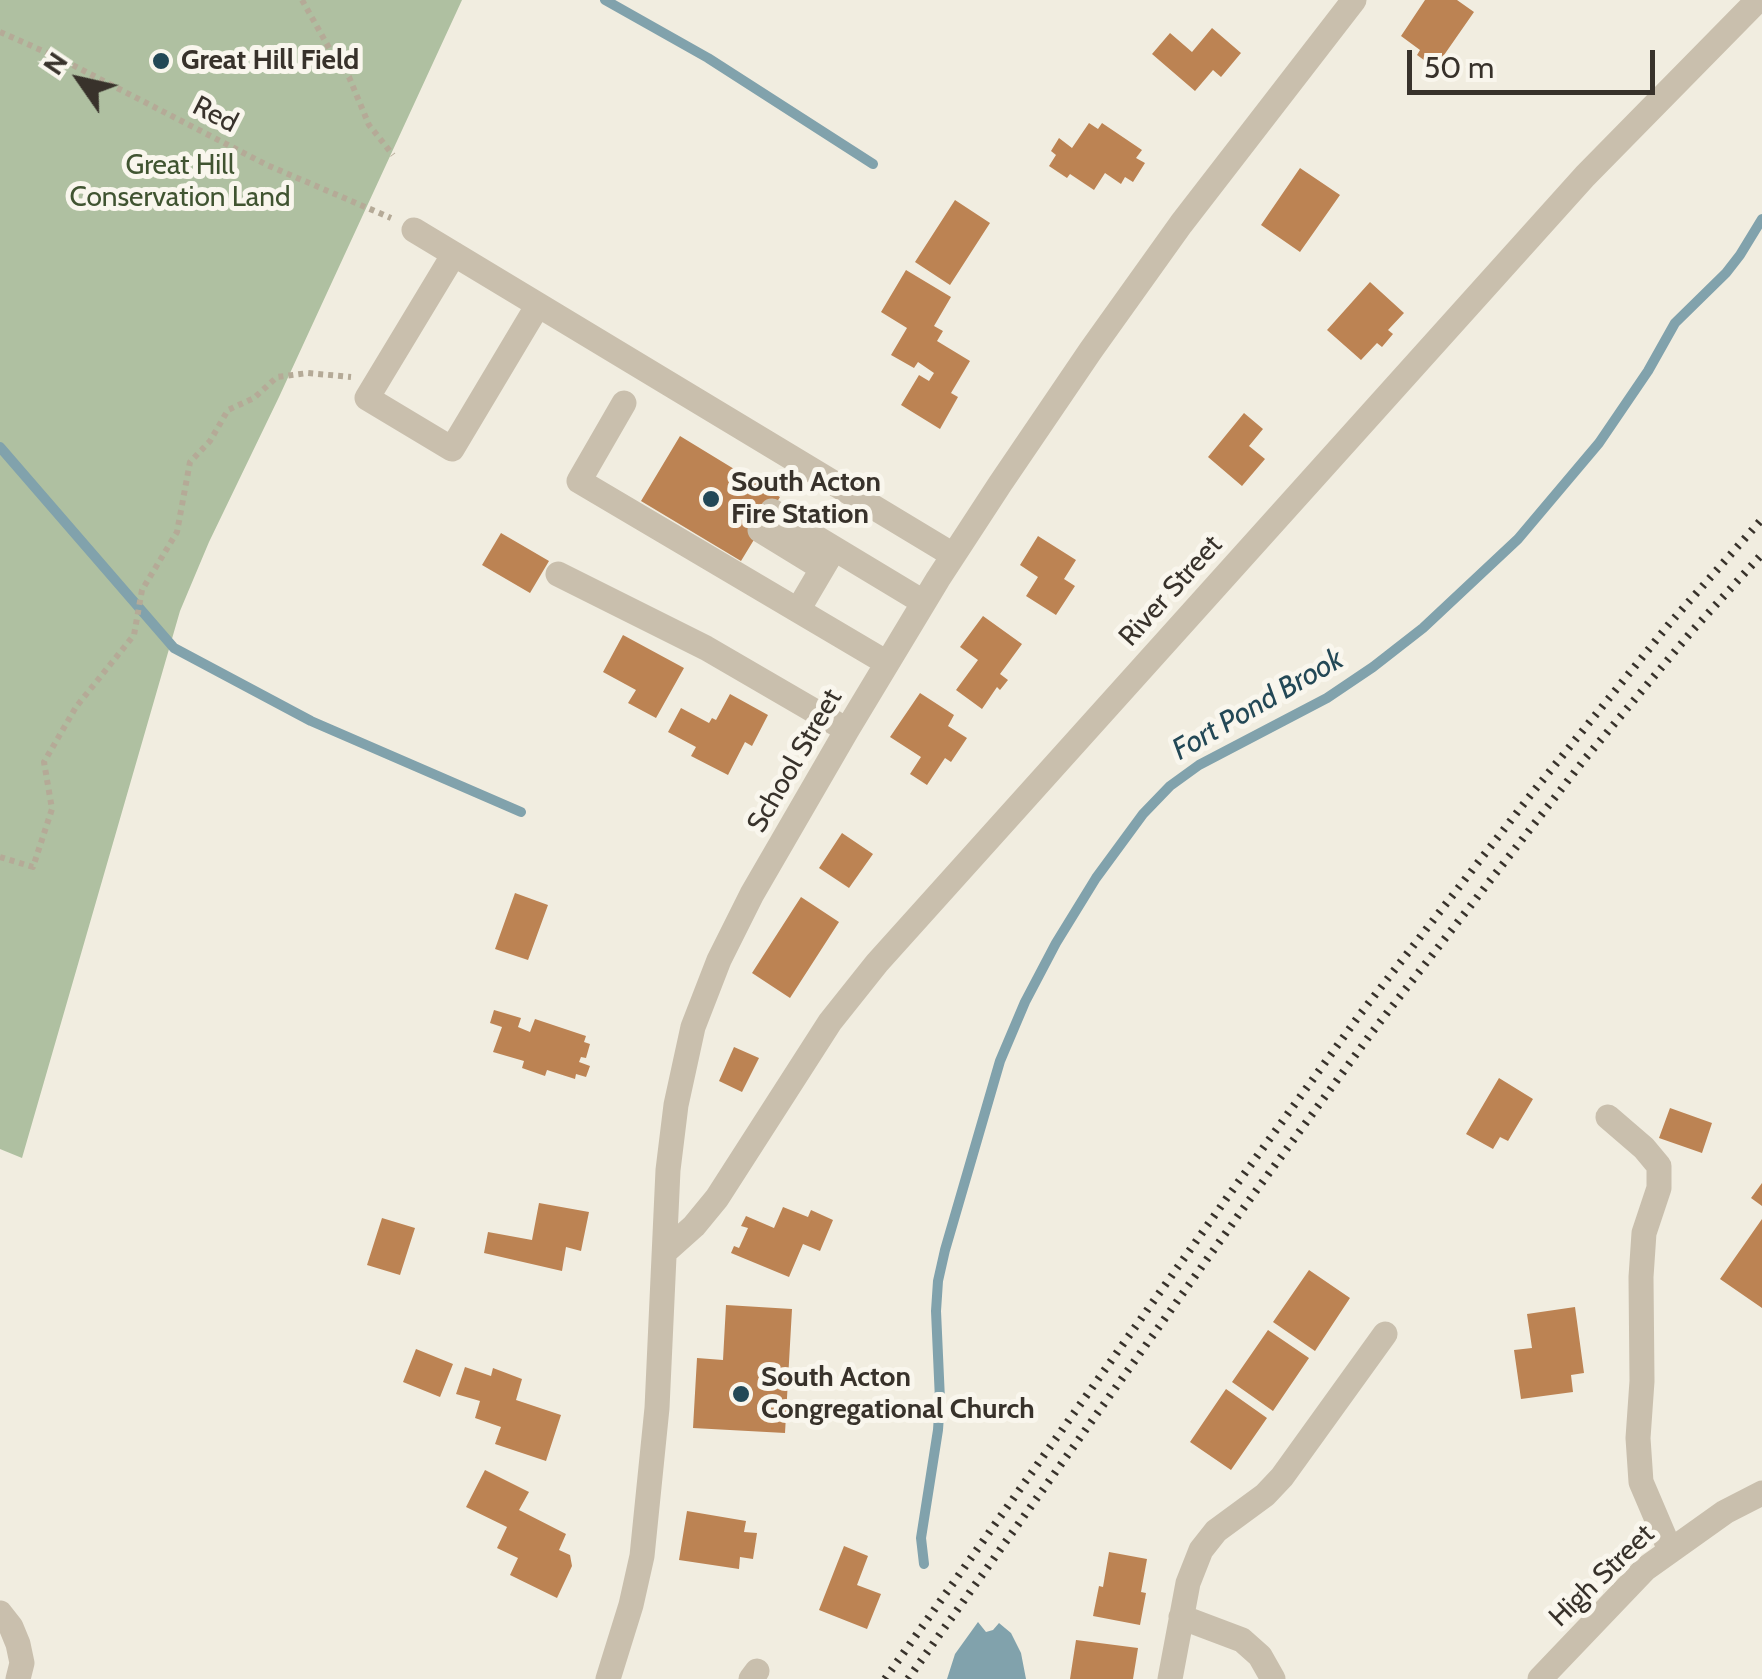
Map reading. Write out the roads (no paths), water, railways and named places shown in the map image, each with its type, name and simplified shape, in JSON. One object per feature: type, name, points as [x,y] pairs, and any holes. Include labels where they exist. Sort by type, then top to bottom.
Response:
[{"type":"street","name":"School Street","points":[[608,1679],[642,1556],[657,1408],[671,1136],[683,1066],[719,960],[847,730],[953,555],[1162,251],[1354,0]]},
{"type":"street","name":"River Street","points":[[666,1251],[694,1226],[716,1198],[824,1031],[877,963],[1585,176],[1758,0]]},
{"type":"street","points":[[414,230],[953,555]]},
{"type":"street","points":[[454,254],[366,398],[452,449],[538,305]]},
{"type":"street","points":[[624,403],[579,480],[887,662]]},
{"type":"street","points":[[766,521],[828,558],[924,602]]},
{"type":"street","points":[[798,610],[828,558]]},
{"type":"street","points":[[558,574],[721,656],[847,730]]},
{"type":"street","points":[[1608,1117],[1644,1148],[1658,1166],[1660,1188],[1644,1233],[1638,1438],[1641,1482],[1670,1550]]},
{"type":"street","points":[[1170,1679],[1192,1571],[1208,1541],[1265,1496],[1282,1477],[1386,1334]]},
{"type":"street","name":"High Street","points":[[1540,1679],[1633,1581],[1670,1550],[1724,1512],[1762,1493]]},
{"type":"street","points":[[0,1613],[18,1644],[22,1663],[18,1679]]},
{"type":"street","points":[[1181,1618],[1242,1640],[1260,1656],[1274,1679]]},
{"type":"water","points":[[978,1622],[986,1632],[999,1623],[1011,1633],[1021,1653],[1026,1679],[947,1679],[955,1654]]},
{"type":"waterway","points":[[605,0],[708,58],[873,164]]},
{"type":"waterway","name":"Fort Pond Brook","points":[[924,1564],[921,1538],[938,1430],[936,1311],[945,1250],[1000,1061],[1025,1002],[1096,878],[1143,814],[1170,786],[1199,765],[1327,698],[1373,667],[1423,628],[1518,539],[1599,443],[1675,323],[1726,273],[1762,219]]},
{"type":"waterway","points":[[0,447],[174,648],[311,721],[521,812]]},
{"type":"railway","points":[[885,1679],[1361,1013],[1670,623],[1762,519]]},
{"type":"railway","points":[[908,1679],[1373,1031],[1584,760],[1762,554]]},
{"type":"place","name":"Great Hill Field","points":[[161,61]]},
{"type":"place","name":"South Acton Fire Station","points":[[711,499]]},
{"type":"place","name":"South Acton Congregational Church","points":[[741,1394]]},
{"type":"park label","name":"Great Hill Conservation Land","points":[[180,182]]}]
